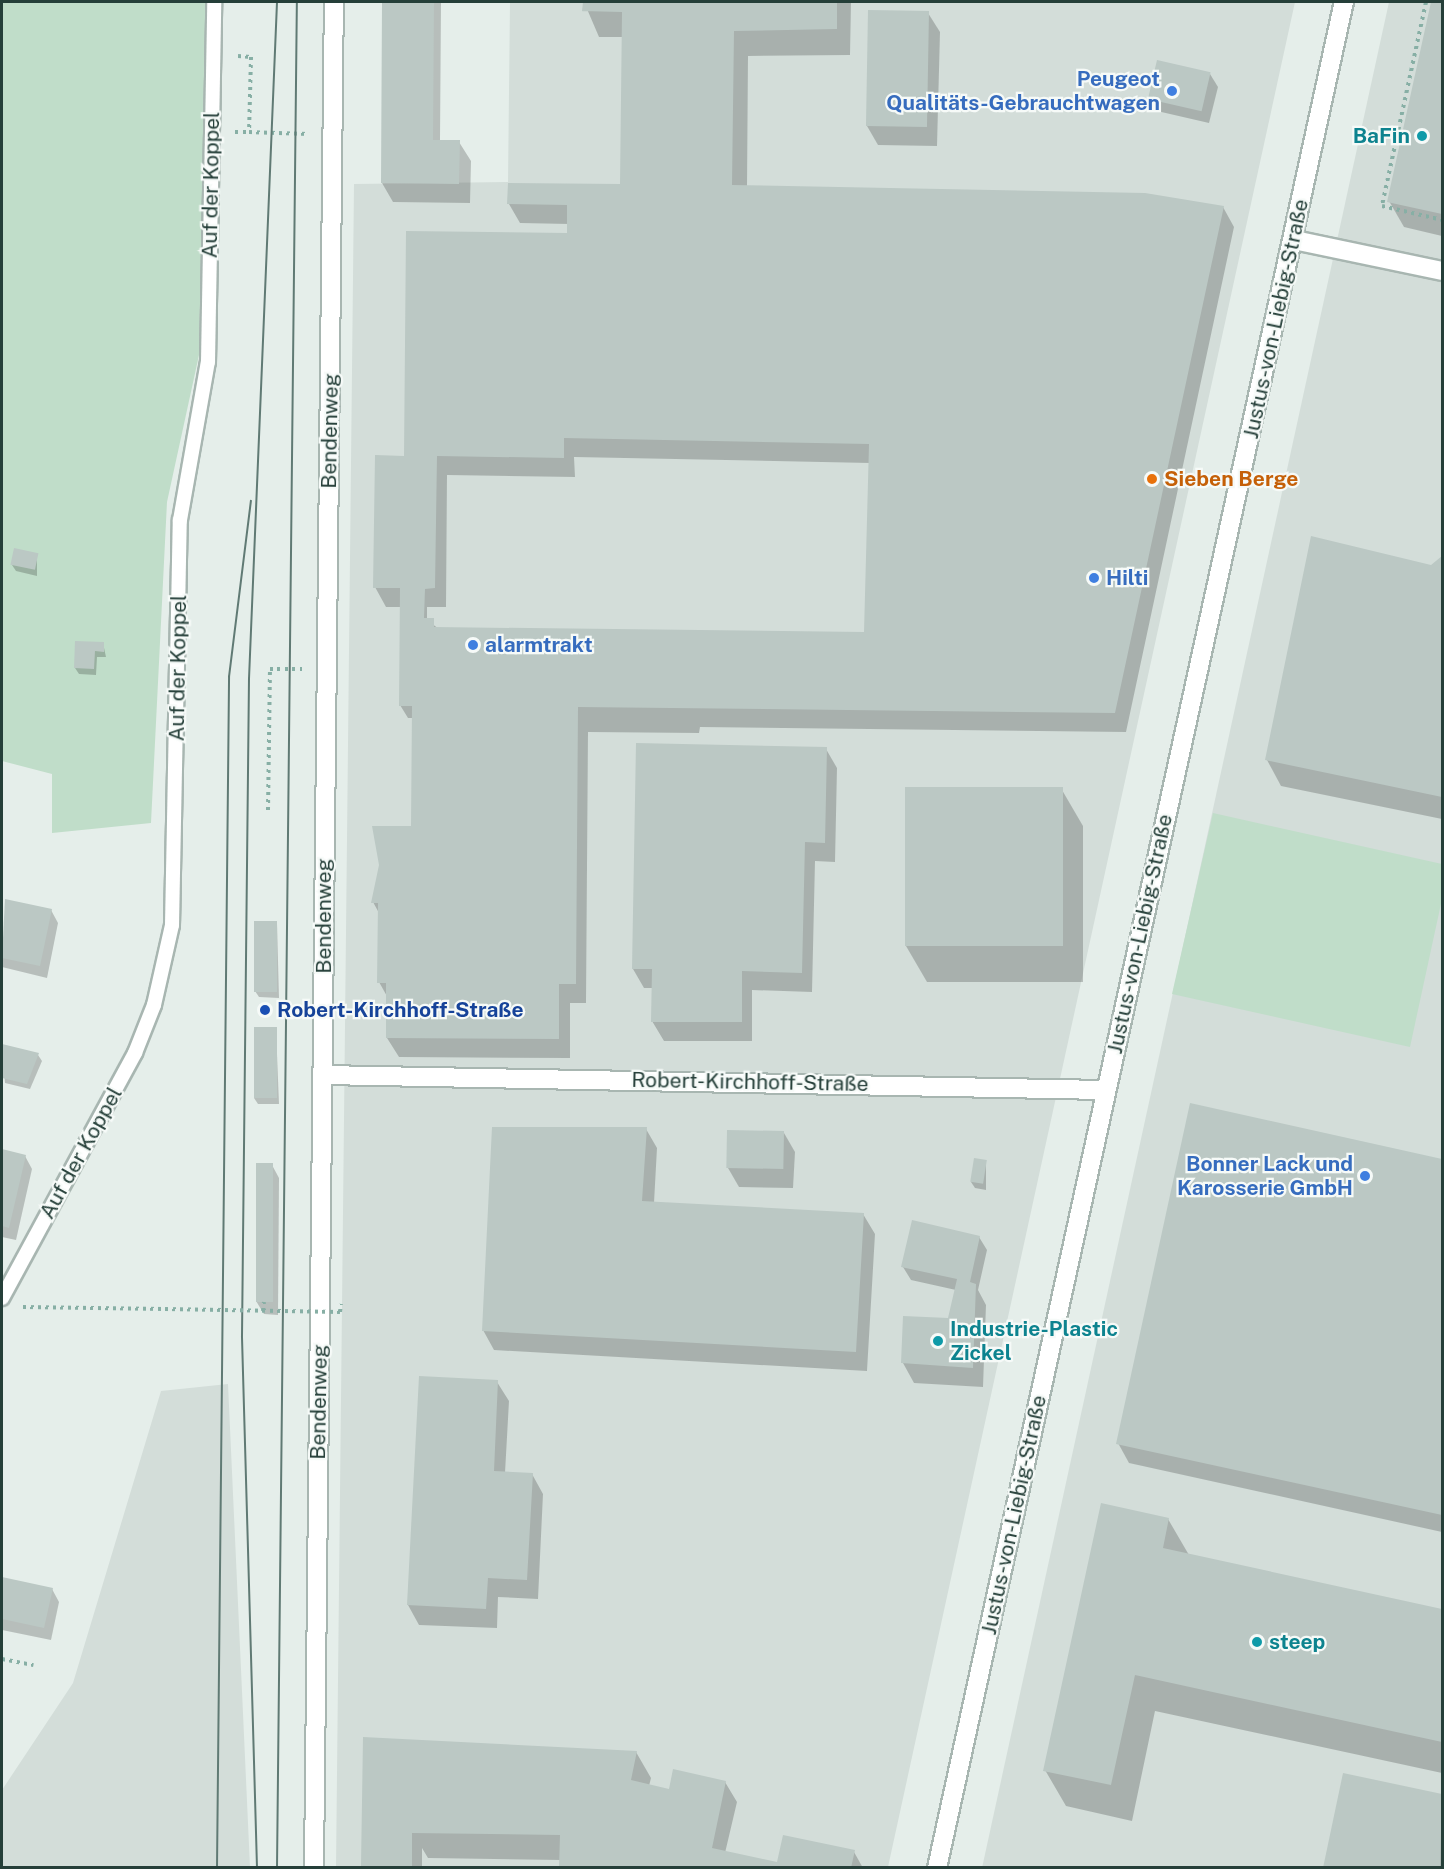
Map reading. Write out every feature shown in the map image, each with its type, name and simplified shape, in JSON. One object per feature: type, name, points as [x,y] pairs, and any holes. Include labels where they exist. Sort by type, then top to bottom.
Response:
[{"type":"street","name":"Bendenweg","points":[[314,1868],[334,2]]},
{"type":"street","name":"Justus-von-Liebig-Straße","points":[[937,1868],[1105,1090],[1294,240],[1344,2]]},
{"type":"street","points":[[1294,240],[1443,271]]},
{"type":"street","name":"Robert-Kirchhoff-Straße","points":[[323,1076],[1105,1090]]},
{"type":"lane","name":"Auf der Koppel","points":[[2,1298],[135,1053],[154,1005],[172,925],[180,520],[208,362],[214,2]]},
{"type":"path","points":[[1426,2],[1382,206],[1443,220]]},
{"type":"path","points":[[213,56],[251,57],[249,132],[315,134],[315,146]]},
{"type":"path","points":[[268,810],[270,669],[308,669],[308,658]]},
{"type":"path","points":[[263,1311],[264,1302]]},
{"type":"path","points":[[41,1307],[340,1312],[340,1304]]},
{"type":"path","points":[[2,1659],[33,1665]]},
{"type":"shaded area","points":[[510,2],[1295,2],[888,1867],[336,1868],[354,184],[508,182]]},
{"type":"shaded area","points":[[1389,2],[1442,2],[1442,1867],[982,1868]]},
{"type":"shaded area","points":[[228,1384],[250,1867],[2,1867],[2,1790],[73,1683],[161,1391]]},
{"type":"green space","points":[[2,2],[206,2],[199,355],[167,502],[151,823],[52,833],[52,774],[2,761]]},
{"type":"green space","points":[[1213,813],[1442,864],[1442,899],[1410,1047],[1172,994]]},
{"type":"building","points":[[382,2],[434,2],[433,140],[460,140],[459,184],[381,183]]},
{"type":"building","points":[[583,2],[837,2],[837,29],[734,31],[732,185],[1145,193],[1224,206],[1115,713],[578,707],[576,984],[559,984],[559,1039],[386,1038],[386,983],[377,983],[378,903],[371,903],[379,865],[372,826],[411,826],[412,706],[399,706],[400,588],[373,588],[375,455],[404,456],[406,231],[567,233],[567,205],[507,204],[508,183],[620,184],[622,12],[582,11]],"holes":[[[564,438],[869,444],[864,632],[434,627],[434,618],[424,618],[425,589],[435,588],[437,456],[564,458]]]},
{"type":"building","name":"BaFin","points":[[1431,2],[1442,2],[1442,214],[1387,202]]},
{"type":"building","points":[[868,10],[929,11],[927,127],[866,126]]},
{"type":"building","points":[[1157,60],[1211,72],[1202,111],[1148,99]]},
{"type":"building","points":[[1311,536],[1431,565],[1442,556],[1442,797],[1265,760]]},
{"type":"building","points":[[14,548],[38,553],[35,570],[10,565]]},
{"type":"building","points":[[75,641],[104,642],[104,652],[95,651],[94,669],[74,668]]},
{"type":"building","points":[[636,743],[827,747],[825,843],[805,842],[802,973],[742,971],[742,1022],[651,1022],[652,969],[632,969]]},
{"type":"building","points":[[905,787],[1063,787],[1063,946],[905,946]]},
{"type":"building","points":[[5,899],[52,909],[40,966],[2,958]]},
{"type":"building","points":[[254,921],[277,921],[277,992],[254,992]]},
{"type":"building","points":[[254,1027],[277,1027],[277,1098],[254,1098]]},
{"type":"building","points":[[2,1044],[39,1053],[27,1084],[2,1078]]},
{"type":"building","points":[[1190,1103],[1442,1159],[1442,1515],[1116,1444]]},
{"type":"building","points":[[492,1127],[647,1127],[642,1201],[864,1213],[856,1352],[482,1331]]},
{"type":"building","points":[[727,1130],[784,1131],[783,1169],[726,1168]]},
{"type":"building","points":[[2,1149],[26,1155],[9,1228],[2,1226]]},
{"type":"building","points":[[974,1158],[987,1160],[983,1184],[970,1182]]},
{"type":"building","points":[[256,1163],[273,1163],[273,1302],[256,1302]]},
{"type":"building","points":[[912,1220],[980,1236],[970,1282],[976,1284],[973,1368],[901,1363],[903,1316],[948,1318],[957,1279],[901,1267]]},
{"type":"building","points":[[419,1376],[498,1380],[494,1471],[533,1473],[527,1580],[488,1578],[486,1609],[407,1605]]},
{"type":"building","name":"steep","points":[[1101,1503],[1169,1518],[1163,1548],[1442,1609],[1442,1742],[1135,1675],[1111,1785],[1043,1771]]},
{"type":"building","points":[[2,1577],[53,1588],[44,1628],[2,1619]]},
{"type":"building","points":[[363,1737],[637,1751],[631,1780],[669,1789],[673,1769],[726,1781],[712,1848],[777,1862],[783,1835],[855,1850],[851,1868],[559,1868],[560,1835],[412,1833],[412,1867],[361,1866]]},
{"type":"building","points":[[1343,1773],[1442,1794],[1440,1868],[1323,1868]]},
{"type":"tram line","points":[[257,1868],[242,1336],[249,679],[277,2]]},
{"type":"tram line","points":[[277,1868],[297,2]]},
{"type":"tram line","points":[[217,1868],[229,677],[251,501]]},
{"type":"place","name":"Peugeot Qualitäts-Gebrauchtwagen","points":[[1172,91]]},
{"type":"place","name":"BaFin","points":[[1422,136]]},
{"type":"place","name":"Sieben Berge","points":[[1152,479]]},
{"type":"place","name":"Hilti","points":[[1094,578]]},
{"type":"place","name":"alarmtrakt","points":[[473,645]]},
{"type":"place","name":"Robert-Kirchhoff-Straße","points":[[265,1010]]},
{"type":"place","name":"Bonner Lack und Karosserie GmbH","points":[[1365,1176]]},
{"type":"place","name":"Industrie-Plastic Zickel","points":[[938,1341]]},
{"type":"place","name":"steep","points":[[1257,1642]]}]
